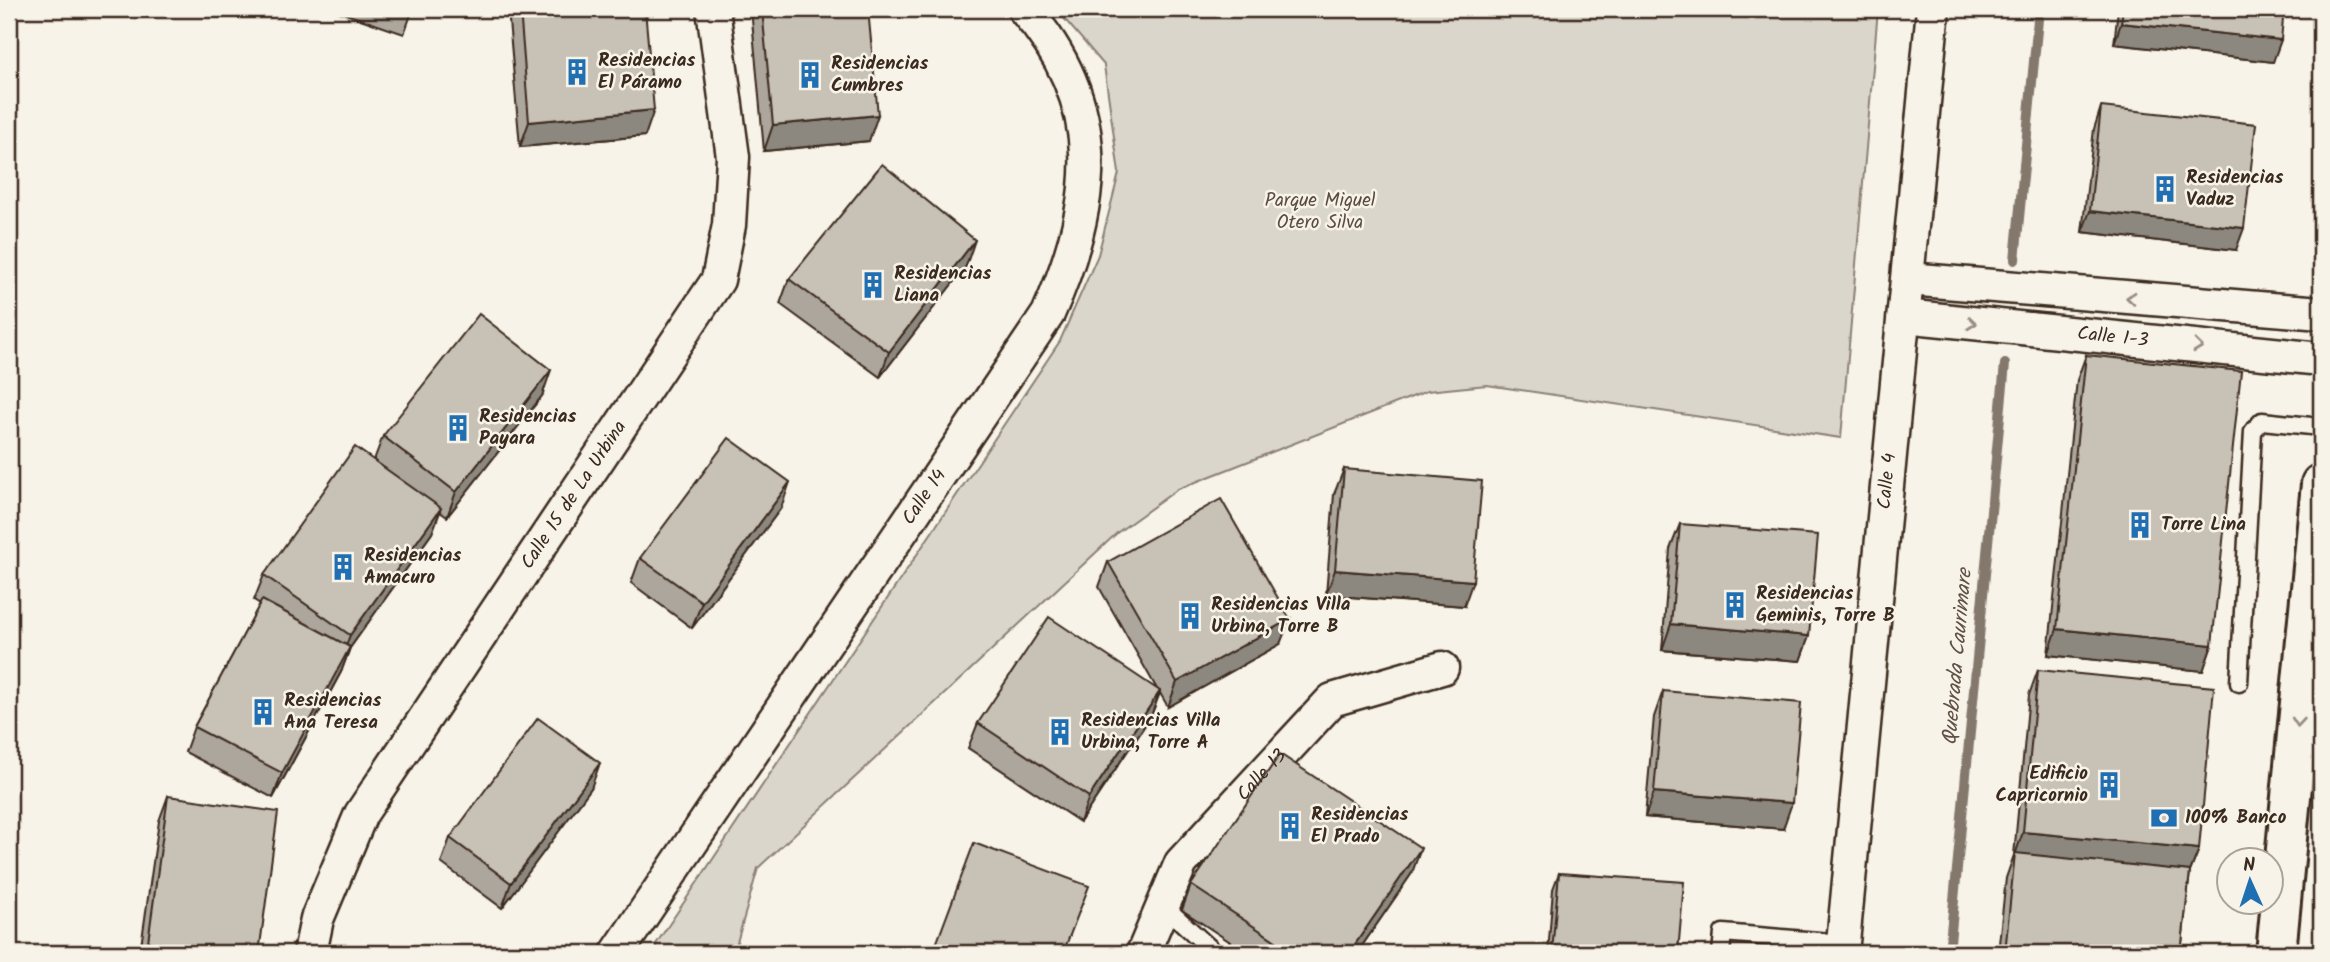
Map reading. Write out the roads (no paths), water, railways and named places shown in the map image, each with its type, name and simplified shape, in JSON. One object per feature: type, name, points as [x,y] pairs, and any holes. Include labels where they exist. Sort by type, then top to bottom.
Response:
[{"type":"main road","points":[[2276,953],[2321,484]]},
{"type":"street","name":"Calle 15 de La Urbina","points":[[310,953],[317,919],[361,814],[718,280],[729,225],[733,157],[713,9]]},
{"type":"street","name":"Calle 14","points":[[617,953],[1048,314],[1067,272],[1080,222],[1087,169],[1084,117],[1067,74],[1044,31],[1024,9]]},
{"type":"street","name":"Calle 4","points":[[1843,948],[1933,9]]},
{"type":"street","name":"Calle 1-3","points":[[1908,279],[2321,313]]},
{"type":"street","name":"Calle 1-3","points":[[1904,316],[2321,359]]},
{"type":"street","name":"Calle 13","points":[[1143,953],[1181,863],[1332,700],[1442,668]]},
{"type":"lane","points":[[2239,682],[2253,431],[2262,421],[2321,427]]},
{"type":"lane","points":[[1163,905],[1215,953]]},
{"type":"lane","points":[[1721,953],[1723,933],[1843,948]]},
{"type":"waterway","name":"Quebrada Caurimare","points":[[2015,260],[2039,9]]},
{"type":"waterway","name":"Quebrada Caurimare","points":[[1949,953],[2005,364]]},
{"type":"place","name":"Residencias El Páramo","points":[[577,72]]},
{"type":"place","name":"Residencias Cumbres","points":[[810,75]]},
{"type":"place","name":"Residencias Vaduz","points":[[2165,189]]},
{"type":"place","name":"Residencias Liana","points":[[873,285]]},
{"type":"place","name":"Residencias Payara","points":[[458,428]]},
{"type":"place","name":"Torre Lina","points":[[2140,525]]},
{"type":"place","name":"Residencias Amacuro","points":[[343,567]]},
{"type":"place","name":"Residencias Geminis, Torre B","points":[[1735,605]]},
{"type":"place","name":"Residencias Villa Urbina, Torre B","points":[[1190,616]]},
{"type":"place","name":"Residencias Ana Teresa","points":[[263,712]]},
{"type":"place","name":"Residencias Villa Urbina, Torre A","points":[[1060,732]]},
{"type":"place","name":"Edificio Capricornio","points":[[2109,785]]},
{"type":"place","name":"100% Banco","points":[[2164,818]]},
{"type":"place","name":"Residencias El Prado","points":[[1290,826]]},
{"type":"park label","name":"Parque Miguel Otero Silva","points":[[1320,212]]}]
